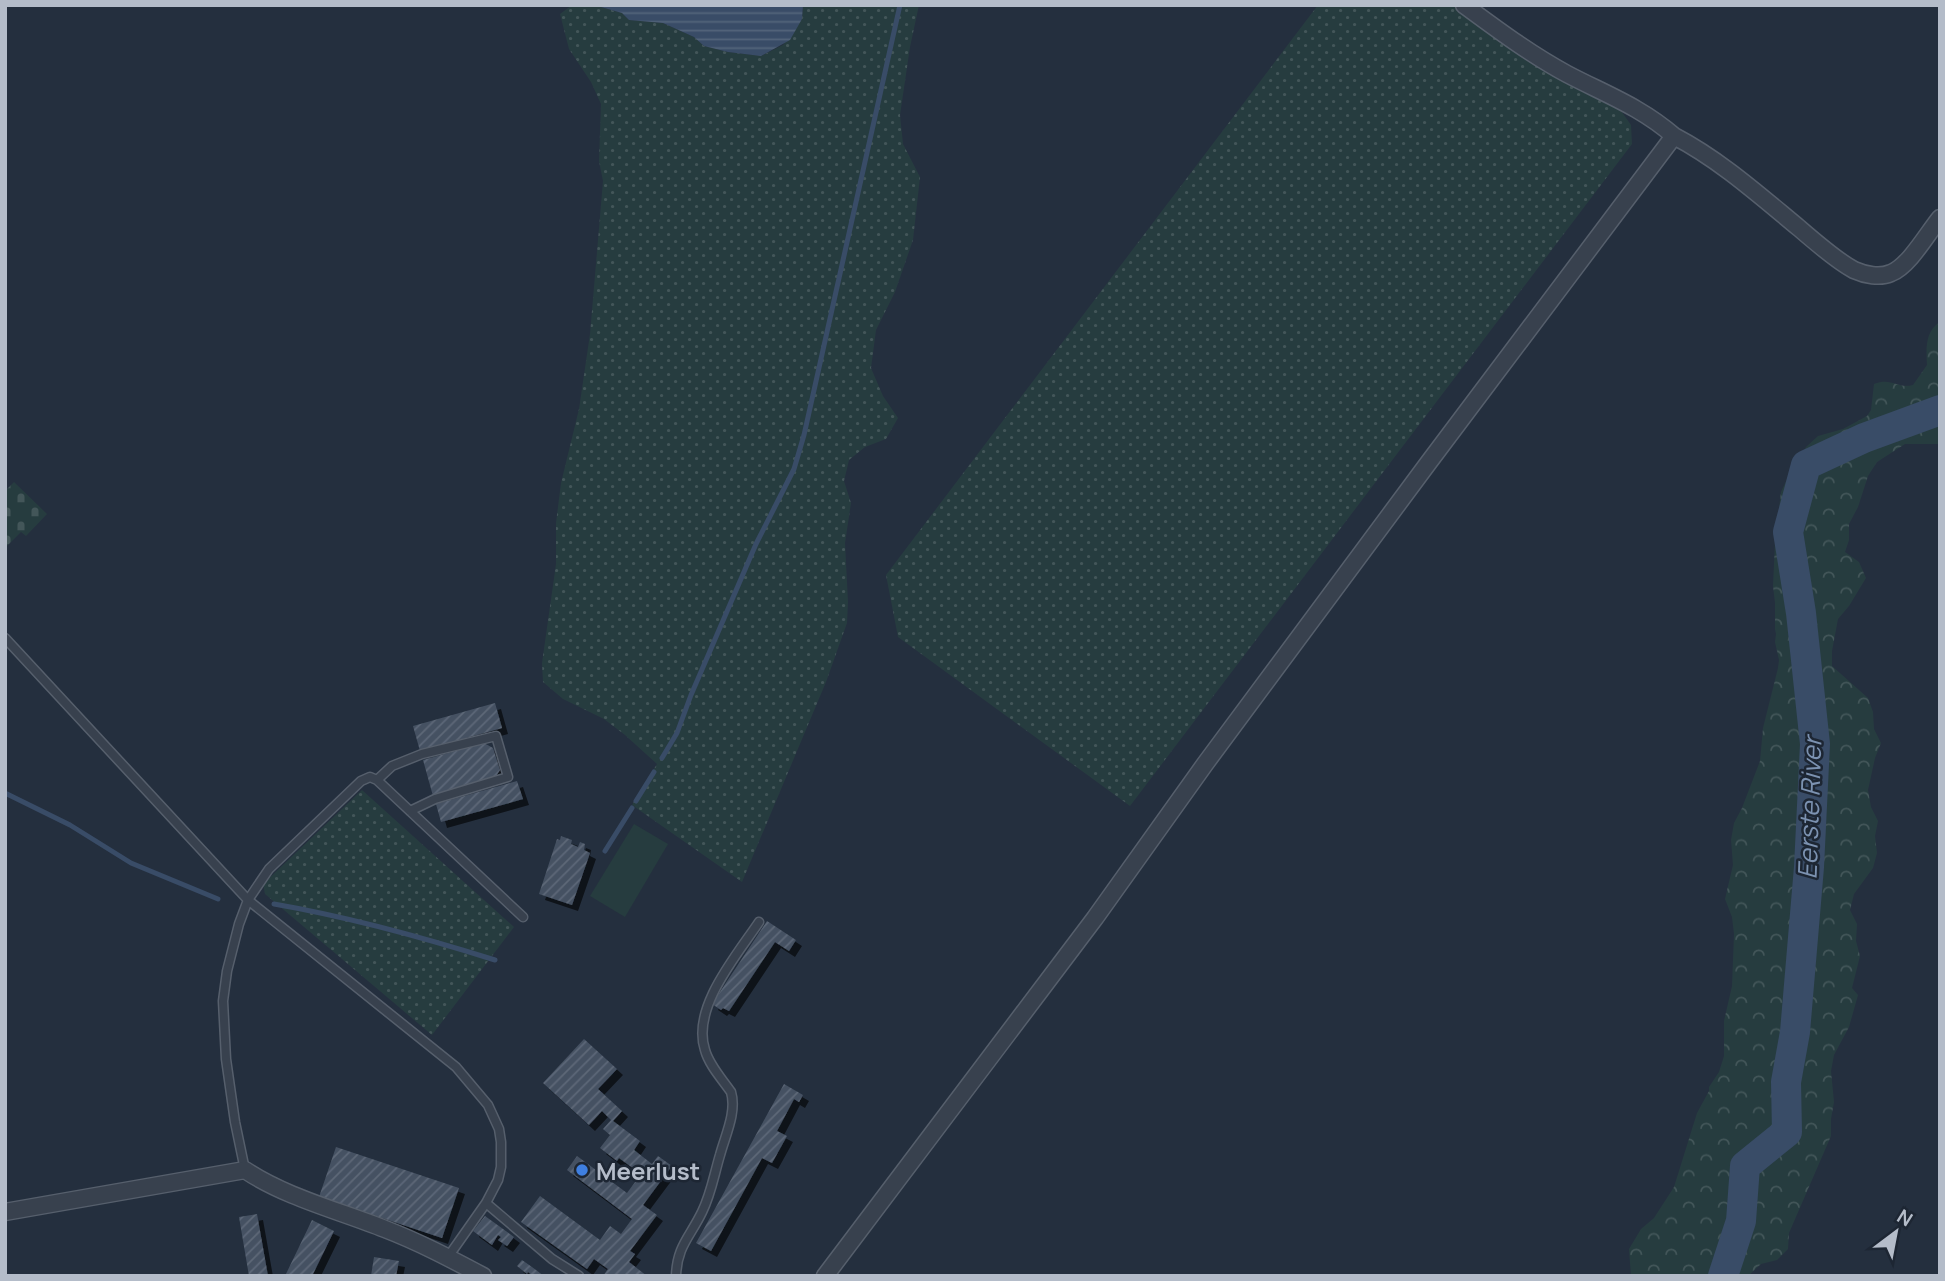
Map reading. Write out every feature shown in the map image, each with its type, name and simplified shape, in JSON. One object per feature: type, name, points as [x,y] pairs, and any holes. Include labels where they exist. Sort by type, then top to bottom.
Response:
[{"type":"street","points":[[1464,5],[1531,54],[1626,102],[1674,136],[1695,147],[1733,173],[1818,244],[1854,270],[1881,276],[1891,273],[1905,264],[1940,218]]},
{"type":"street","points":[[825,1276],[1096,918],[1205,764],[1674,136]]},
{"type":"street","points":[[5,1212],[245,1170],[297,1195],[390,1230],[483,1276]]},
{"type":"lane","points":[[5,638],[248,900],[456,1067],[488,1105],[499,1129],[502,1154],[498,1180],[486,1203],[448,1257]]},
{"type":"lane","points":[[377,780],[392,766],[422,754],[496,736],[508,778],[435,799],[410,811]]},
{"type":"lane","points":[[245,1170],[226,1059],[223,1001],[227,971],[239,924],[248,900],[269,869],[361,781],[370,777],[377,780],[523,917]]},
{"type":"lane","points":[[676,1276],[681,1247],[701,1215],[711,1190],[733,1099],[704,1050],[702,1022],[713,993],[759,922]]},
{"type":"lane","points":[[486,1203],[552,1259],[579,1276]]},
{"type":"green space","points":[[572,5],[597,6],[622,13],[629,20],[663,23],[694,37],[704,46],[761,56],[783,45],[802,19],[803,5],[919,5],[900,115],[903,144],[920,177],[913,240],[895,292],[876,330],[871,368],[883,396],[898,418],[886,439],[865,447],[849,460],[844,481],[851,503],[845,543],[847,623],[826,682],[742,882],[632,805],[657,764],[604,719],[563,699],[543,682],[542,663],[556,564],[556,523],[561,483],[579,409],[590,334],[603,181],[599,161],[601,104],[591,82],[569,49],[560,14]]},
{"type":"green space","points":[[1318,5],[1456,5],[1619,108],[1631,125],[1632,144],[1130,806],[898,637],[886,575]]},
{"type":"green space","points":[[1940,322],[1940,444],[1905,444],[1877,462],[1868,476],[1858,507],[1849,524],[1849,540],[1845,552],[1859,562],[1866,578],[1838,619],[1832,666],[1868,698],[1873,712],[1874,729],[1881,743],[1868,790],[1871,807],[1878,821],[1875,836],[1877,853],[1873,868],[1854,894],[1850,910],[1857,924],[1856,941],[1860,956],[1852,988],[1858,995],[1849,1027],[1834,1055],[1831,1071],[1834,1102],[1831,1136],[1789,1233],[1788,1249],[1777,1260],[1761,1264],[1748,1276],[1631,1276],[1629,1249],[1674,1187],[1697,1113],[1719,1072],[1724,1056],[1724,1021],[1732,986],[1734,934],[1732,917],[1725,899],[1733,865],[1731,840],[1734,823],[1760,761],[1763,728],[1779,660],[1775,642],[1773,586],[1781,492],[1806,447],[1818,436],[1843,429],[1867,416],[1871,410],[1874,384],[1885,382],[1913,385],[1927,365],[1929,335]]},
{"type":"green space","points":[[14,482],[47,514],[26,536],[21,532],[5,548],[5,491]]},
{"type":"green space","points":[[362,790],[514,927],[432,1035],[265,894],[263,884]]},
{"type":"green space","points":[[634,824],[668,844],[625,917],[590,896]]},
{"type":"water","points":[[594,5],[803,5],[802,19],[790,40],[761,56],[704,46],[694,37],[663,23],[629,20],[622,13]]},
{"type":"building","points":[[495,703],[502,728],[420,751],[413,726]]},
{"type":"building","points":[[484,743],[493,748],[500,770],[494,779],[433,796],[423,760]]},
{"type":"building","points":[[517,781],[523,799],[441,822],[436,804]]},
{"type":"building","points":[[561,836],[572,840],[571,844],[578,847],[580,842],[585,844],[584,850],[590,853],[572,905],[539,894],[557,839],[560,840]]},
{"type":"building","points":[[767,921],[796,940],[789,951],[775,942],[729,1011],[723,1008],[721,1010],[712,1004]]},
{"type":"building","points":[[584,1039],[617,1069],[598,1089],[622,1111],[613,1121],[640,1141],[634,1150],[652,1164],[658,1156],[672,1166],[643,1205],[657,1215],[630,1251],[635,1254],[629,1262],[647,1276],[603,1276],[608,1269],[594,1259],[587,1269],[521,1222],[540,1196],[600,1240],[610,1226],[621,1234],[632,1219],[567,1170],[577,1156],[627,1193],[641,1174],[600,1148],[610,1135],[603,1129],[611,1120],[602,1111],[589,1125],[543,1083]]},
{"type":"building","points":[[784,1084],[803,1095],[799,1102],[794,1099],[777,1131],[787,1136],[772,1163],[762,1158],[711,1251],[696,1243]]},
{"type":"building","points":[[336,1147],[459,1188],[442,1238],[319,1197]]},
{"type":"building","points":[[257,1214],[268,1276],[249,1276],[239,1217]]},
{"type":"building","points":[[485,1216],[514,1237],[507,1246],[498,1240],[501,1237],[498,1235],[492,1245],[473,1231]]},
{"type":"building","points":[[312,1220],[334,1231],[312,1276],[285,1276]]},
{"type":"building","points":[[374,1257],[399,1261],[396,1276],[371,1276]]},
{"type":"building","points":[[522,1260],[544,1276],[533,1276],[528,1272],[527,1274],[517,1266]]},
{"type":"waterway","points":[[662,758],[677,733],[756,544],[794,469],[804,435],[900,5]]},
{"type":"waterway","name":"Eerste River","points":[[1723,1276],[1741,1221],[1745,1166],[1787,1132],[1786,1082],[1795,1032],[1809,867],[1815,744],[1801,613],[1788,532],[1806,465],[1864,438],[1940,410]]},
{"type":"waterway","points":[[636,801],[654,772]]},
{"type":"waterway","points":[[5,793],[70,825],[131,863],[218,899]]},
{"type":"waterway","points":[[605,851],[632,808]]},
{"type":"waterway","points":[[274,904],[385,928],[495,960]]},
{"type":"place","name":"Meerlust","points":[[582,1170]]}]
